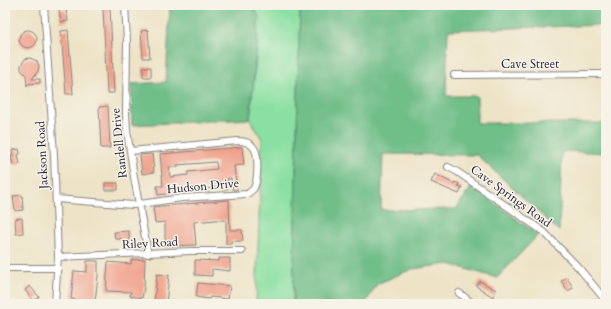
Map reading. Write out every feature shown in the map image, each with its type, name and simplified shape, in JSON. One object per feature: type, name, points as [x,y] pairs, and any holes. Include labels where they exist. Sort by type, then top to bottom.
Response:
[{"type":"street","name":"Jackson Road","points":[[44,5],[56,199],[58,268],[55,304]]},
{"type":"street","name":"Randell Drive","points":[[125,5],[127,42],[126,114],[138,204],[148,254]]},
{"type":"street","name":"Cave Street","points":[[454,75],[606,74]]},
{"type":"street","name":"Hudson Drive","points":[[56,199],[133,205],[182,198],[246,194],[253,190],[256,184],[257,152],[248,142],[238,140],[130,150]]},
{"type":"street","name":"Cave Springs Road","points":[[448,167],[544,232],[579,268],[606,301]]},
{"type":"street","name":"Riley Road","points":[[58,257],[191,251],[242,251]]},
{"type":"street","points":[[5,268],[58,268]]},
{"type":"street","points":[[459,293],[472,304]]},
{"type":"green space","points":[[170,5],[244,5],[255,10],[259,17],[250,119],[132,125],[131,84],[166,82]]},
{"type":"green space","points":[[244,5],[300,5],[293,304],[256,304],[262,139],[250,119],[258,39],[255,10]]},
{"type":"green space","points":[[300,5],[606,5],[606,25],[448,30],[446,96],[477,96],[477,123],[606,123],[606,153],[562,151],[559,231],[477,155],[383,154],[381,210],[456,209],[472,186],[538,235],[497,278],[449,264],[412,269],[377,284],[365,304],[293,304]]},
{"type":"building","points":[[110,7],[114,93],[107,93],[103,8]]},
{"type":"building","points":[[66,9],[68,21],[61,22],[59,10]]},
{"type":"building","points":[[28,30],[34,33],[37,39],[34,45],[28,48],[22,45],[19,39],[22,33]]},
{"type":"building","points":[[68,30],[73,94],[66,94],[61,31]]},
{"type":"building","points":[[148,30],[150,58],[143,58],[141,31]]},
{"type":"building","points":[[30,58],[37,61],[39,66],[38,71],[32,79],[40,79],[40,83],[28,84],[27,86],[26,75],[21,70],[21,65],[25,59]]},
{"type":"building","points":[[143,67],[151,67],[151,77],[143,77]]},
{"type":"building","points":[[108,106],[110,148],[101,148],[99,107]]},
{"type":"building","points":[[242,147],[244,165],[234,166],[237,190],[233,190],[231,178],[227,179],[228,189],[222,189],[222,187],[158,195],[157,186],[163,186],[160,154]],"holes":[[[216,162],[217,169],[188,172],[188,175],[170,177],[169,167]]]},
{"type":"building","points":[[19,149],[20,154],[18,155],[20,164],[13,165],[11,156],[13,156],[12,150]]},
{"type":"building","points":[[152,154],[154,172],[142,174],[140,155]]},
{"type":"building","points":[[435,174],[454,184],[455,182],[459,184],[458,186],[462,187],[459,194],[431,182]]},
{"type":"building","points":[[105,183],[118,183],[118,190],[105,190]]},
{"type":"building","points":[[22,195],[23,210],[15,211],[13,196]]},
{"type":"building","points":[[229,200],[230,230],[242,230],[243,241],[231,241],[231,244],[226,244],[226,220],[216,220],[194,222],[196,245],[165,246],[165,222],[155,223],[153,207]]},
{"type":"building","points":[[22,218],[23,233],[16,234],[15,219]]},
{"type":"building","points":[[129,231],[129,242],[122,242],[122,239],[115,239],[114,232]]},
{"type":"building","points":[[219,258],[230,258],[230,271],[212,269],[212,276],[195,275],[195,260],[219,261]]},
{"type":"building","points":[[145,259],[142,298],[130,296],[131,292],[106,291],[108,262],[131,264],[131,260]]},
{"type":"building","points":[[87,261],[98,261],[95,302],[71,299],[74,271],[87,272]]},
{"type":"building","points":[[157,274],[169,275],[166,303],[154,303]]},
{"type":"building","points":[[567,277],[573,288],[568,291],[561,281]]},
{"type":"building","points":[[480,281],[496,290],[493,297],[476,286]]},
{"type":"building","points":[[198,283],[230,286],[228,299],[196,297]]},
{"type":"building","points":[[30,286],[39,297],[34,301],[25,290]]}]
